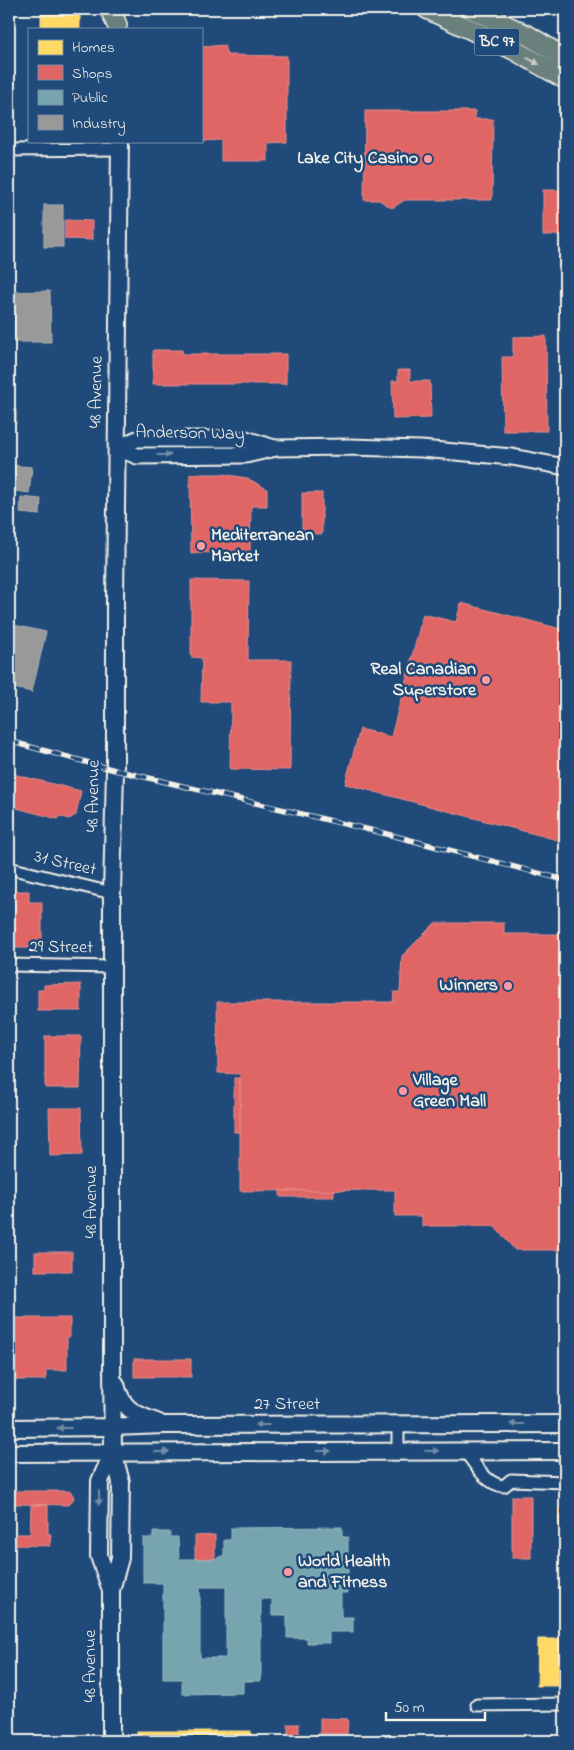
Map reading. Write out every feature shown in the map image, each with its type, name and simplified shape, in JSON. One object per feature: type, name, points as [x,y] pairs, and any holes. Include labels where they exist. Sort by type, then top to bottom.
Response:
[{"type":"highway","name":"BC 97","points":[[427,9],[512,49],[565,79]]},
{"type":"highway","name":"BC 97","points":[[472,9],[529,36],[565,58]]},
{"type":"main road","name":"48 Avenue","points":[[111,1741],[111,1590],[120,1558],[122,1482],[113,1452],[112,1366],[112,893],[115,770],[120,145]]},
{"type":"main road","points":[[112,1366],[119,1397],[132,1412],[164,1425]]},
{"type":"main road","name":"27 Street","points":[[9,1428],[164,1425],[565,1424]]},
{"type":"main road","points":[[9,1453],[565,1452]]},
{"type":"street","points":[[9,150],[120,145]]},
{"type":"street","name":"Anderson Way","points":[[117,448],[137,456],[246,455],[276,448],[422,449],[512,457],[565,467]]},
{"type":"street","name":"31 Street","points":[[9,868],[112,893]]},
{"type":"street","name":"29 Street","points":[[9,965],[112,967]]},
{"type":"street","points":[[398,1425],[398,1451]]},
{"type":"street","points":[[466,1452],[478,1470],[497,1485],[504,1486],[511,1480],[565,1482]]},
{"type":"street","points":[[477,1705],[565,1704]]},
{"type":"building: Homes","points":[[41,9],[80,9],[80,28],[41,28]]},
{"type":"building: Homes","points":[[559,1509],[565,1509],[565,1528],[559,1528]]},
{"type":"building: Homes","points":[[538,1639],[565,1639],[565,1686],[537,1686]]},
{"type":"building: Homes","points":[[137,1731],[251,1731],[251,1741],[137,1741]]},
{"type":"building: Shops","points":[[224,45],[227,55],[287,56],[287,142],[268,143],[268,161],[221,161],[221,140],[202,141],[202,47]]},
{"type":"building: Shops","name":"Lake City Casino","points":[[365,111],[475,111],[475,119],[493,119],[492,200],[405,200],[392,208],[379,200],[364,200]]},
{"type":"building: Shops","points":[[543,190],[565,190],[565,235],[543,235]]},
{"type":"building: Shops","points":[[65,220],[92,221],[92,240],[65,239]]},
{"type":"building: Shops","points":[[546,336],[547,431],[503,431],[502,357],[513,357],[513,337]]},
{"type":"building: Shops","points":[[153,350],[182,350],[183,354],[286,354],[286,384],[153,384]]},
{"type":"building: Shops","points":[[398,370],[410,370],[410,381],[430,381],[431,418],[393,419],[392,381],[398,381]]},
{"type":"building: Shops","points":[[190,474],[222,474],[247,478],[267,489],[267,506],[251,506],[250,552],[191,553]]},
{"type":"building: Shops","points":[[302,493],[322,493],[322,534],[302,534]]},
{"type":"building: Shops","points":[[191,580],[249,581],[248,660],[291,660],[290,770],[230,769],[231,702],[201,702],[202,658],[191,657]]},
{"type":"building: Shops","name":"Real Canadian Superstore","points":[[461,603],[565,630],[565,842],[345,784],[360,729],[391,737],[423,614],[456,622]]},
{"type":"building: Shops","points":[[9,773],[81,791],[76,815],[69,819],[59,816],[58,819],[9,806]]},
{"type":"building: Shops","points":[[10,891],[29,891],[29,902],[42,902],[42,948],[10,948]]},
{"type":"building: Shops","name":"Village Green Mall","points":[[435,923],[504,923],[504,934],[565,934],[565,1250],[515,1250],[494,1226],[422,1226],[422,1216],[395,1216],[395,1190],[240,1191],[240,1074],[218,1073],[217,1002],[393,1002],[394,992],[400,992],[402,956]]},
{"type":"building: Shops","points":[[81,984],[81,1011],[38,1011],[38,990],[44,990],[44,985]]},
{"type":"building: Shops","points":[[9,1008],[13,1008],[13,1068],[9,1068]]},
{"type":"building: Shops","points":[[45,1036],[81,1036],[80,1088],[45,1088]]},
{"type":"building: Shops","points":[[234,1078],[240,1078],[240,1132],[234,1132]]},
{"type":"building: Shops","points":[[49,1108],[81,1108],[82,1155],[50,1156]]},
{"type":"building: Shops","points":[[334,1190],[334,1197],[280,1197],[280,1191]]},
{"type":"building: Shops","points":[[35,1252],[72,1252],[72,1271],[35,1271]]},
{"type":"building: Shops","points":[[12,1318],[70,1318],[70,1337],[67,1337],[67,1370],[46,1370],[46,1380],[16,1380],[16,1361],[9,1361],[9,1335],[12,1335]]},
{"type":"building: Shops","points":[[134,1359],[191,1359],[191,1377],[134,1377]]},
{"type":"building: Shops","points":[[13,1491],[67,1491],[71,1492],[74,1497],[68,1505],[14,1504],[9,1501],[9,1495]]},
{"type":"building: Shops","points":[[512,1496],[531,1496],[531,1558],[512,1558]]},
{"type":"building: Shops","points":[[31,1505],[48,1505],[48,1534],[51,1534],[50,1546],[16,1545],[16,1534],[30,1534]]},
{"type":"building: Shops","points":[[215,1535],[215,1559],[195,1559],[195,1536]]},
{"type":"building: Shops","points":[[320,1718],[348,1719],[347,1734],[320,1734]]},
{"type":"building: Shops","points":[[288,1724],[299,1724],[299,1741],[288,1741]]},
{"type":"building: Public","points":[[342,1527],[342,1537],[348,1537],[348,1593],[341,1593],[341,1617],[353,1617],[353,1632],[329,1632],[329,1643],[307,1643],[307,1638],[287,1638],[287,1615],[272,1615],[272,1599],[261,1599],[261,1681],[243,1681],[243,1693],[182,1694],[182,1679],[163,1679],[163,1583],[143,1583],[143,1538],[153,1538],[153,1532],[170,1532],[170,1537],[178,1537],[179,1559],[215,1559],[224,1555],[224,1540],[231,1540],[231,1528]],"holes":[[[200,1587],[226,1587],[226,1658],[200,1658]]]},
{"type":"building: Industry","points":[[44,205],[63,205],[63,247],[44,247]]},
{"type":"building: Industry","points":[[50,291],[51,342],[9,342],[9,292]]},
{"type":"building: Industry","points":[[16,410],[16,423],[9,423],[9,411]]},
{"type":"building: Industry","points":[[9,465],[32,467],[29,493],[9,490]]},
{"type":"building: Industry","points":[[21,497],[41,499],[40,515],[20,513]]},
{"type":"building: Industry","points":[[9,624],[46,632],[32,692],[9,687]]},
{"type":"waterway","points":[[551,9],[565,18]]},
{"type":"railway","points":[[9,741],[115,770],[387,834],[565,880]]},
{"type":"place","name":"Lake City Casino","points":[[428,159]]},
{"type":"place","name":"Mediterranean Market","points":[[201,546]]},
{"type":"place","name":"Real Canadian Superstore","points":[[486,680]]},
{"type":"place","name":"Winners","points":[[508,986]]},
{"type":"place","name":"Village Green Mall","points":[[403,1091]]},
{"type":"place","name":"World Health and Fitness","points":[[288,1572]]}]
